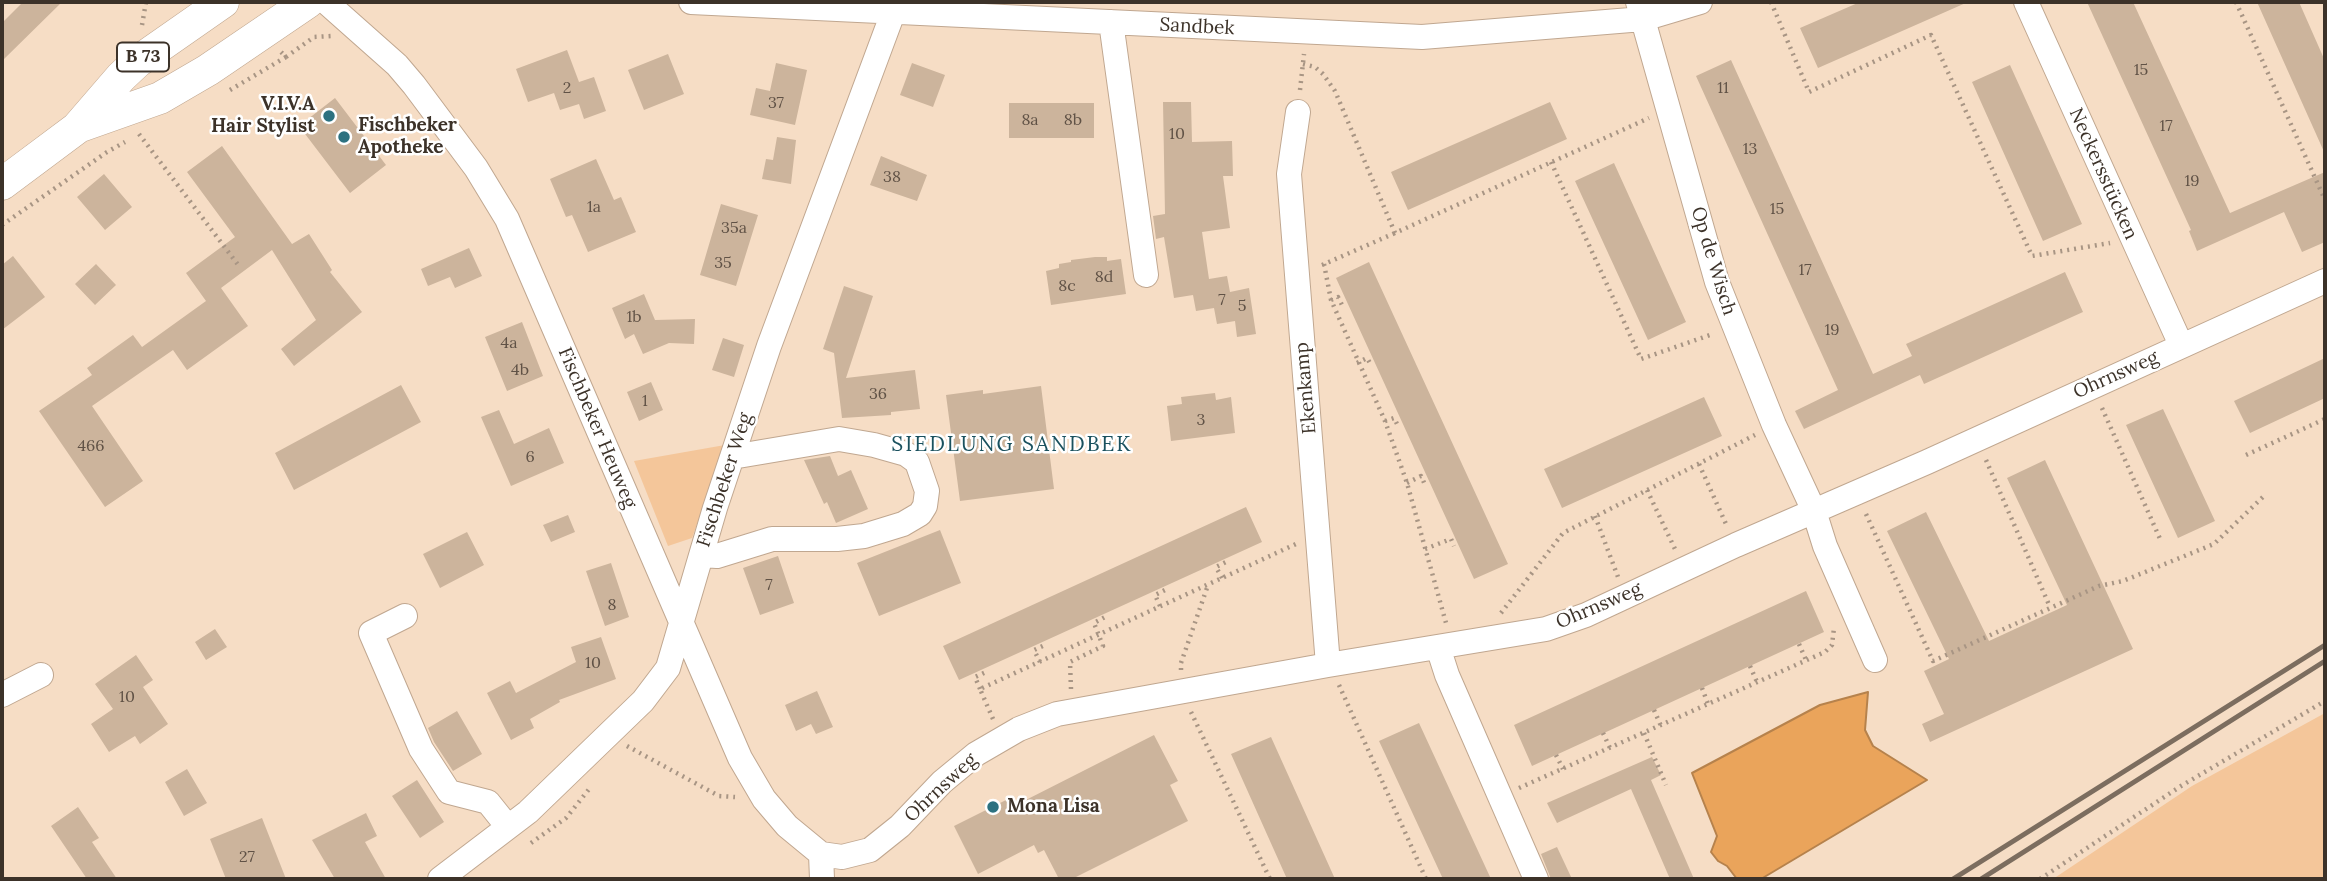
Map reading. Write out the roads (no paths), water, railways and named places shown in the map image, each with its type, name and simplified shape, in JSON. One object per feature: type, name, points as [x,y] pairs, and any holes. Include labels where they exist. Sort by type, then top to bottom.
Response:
[{"type":"main road","name":"B 73","points":[[2,184],[77,128],[121,76],[137,62],[223,2]]},
{"type":"main road","name":"B 73","points":[[77,128],[160,98],[219,63],[308,2]]},
{"type":"street","name":"Fischbeker Heuweg","points":[[326,2],[397,65],[421,93],[476,168],[507,219],[740,758],[764,799],[787,826],[821,854]]},
{"type":"street","name":"Sandbek","points":[[691,2],[895,7],[1111,23],[1422,37],[1700,2]]},
{"type":"street","name":"Neckersstücken","points":[[2026,2],[2181,345]]},
{"type":"street","name":"Fischbeker Weg","points":[[440,879],[548,793],[643,701],[668,668],[769,346],[895,7]]},
{"type":"street","name":"Op de Wisch","points":[[1641,10],[1717,282],[1774,425],[1814,510],[1825,546],[1875,660]]},
{"type":"street","points":[[1111,23],[1146,275]]},
{"type":"street","name":"Ekenkamp","points":[[1298,112],[1289,174],[1328,665]]},
{"type":"street","name":"Ohrnsweg","points":[[821,854],[842,857],[870,850],[900,826],[942,782],[968,760],[1019,729],[1056,714],[1546,629],[1586,615],[2325,281]]},
{"type":"street","points":[[702,555],[717,556],[772,539],[837,539],[864,536],[903,524],[920,514],[925,506],[927,491],[917,462],[906,454],[874,444],[839,439],[732,457]]},
{"type":"street","points":[[405,616],[371,633],[421,749],[449,792],[488,802],[508,827]]},
{"type":"street","points":[[1445,646],[1447,675],[1536,879]]},
{"type":"street","points":[[2,695],[41,675]]},
{"type":"street","points":[[821,854],[822,879]]},
{"type":"railway","points":[[1953,879],[2325,645]]},
{"type":"railway","points":[[1981,879],[2325,661]]},
{"type":"place","name":"V.I.V.A Hair Stylist","points":[[329,116]]},
{"type":"place","name":"Fischbeker Apotheke","points":[[344,137]]},
{"type":"place","name":"Mona Lisa","points":[[993,807]]},
{"type":"district","name":"SIEDLUNG SANDBEK","points":[[1012,445]]}]
